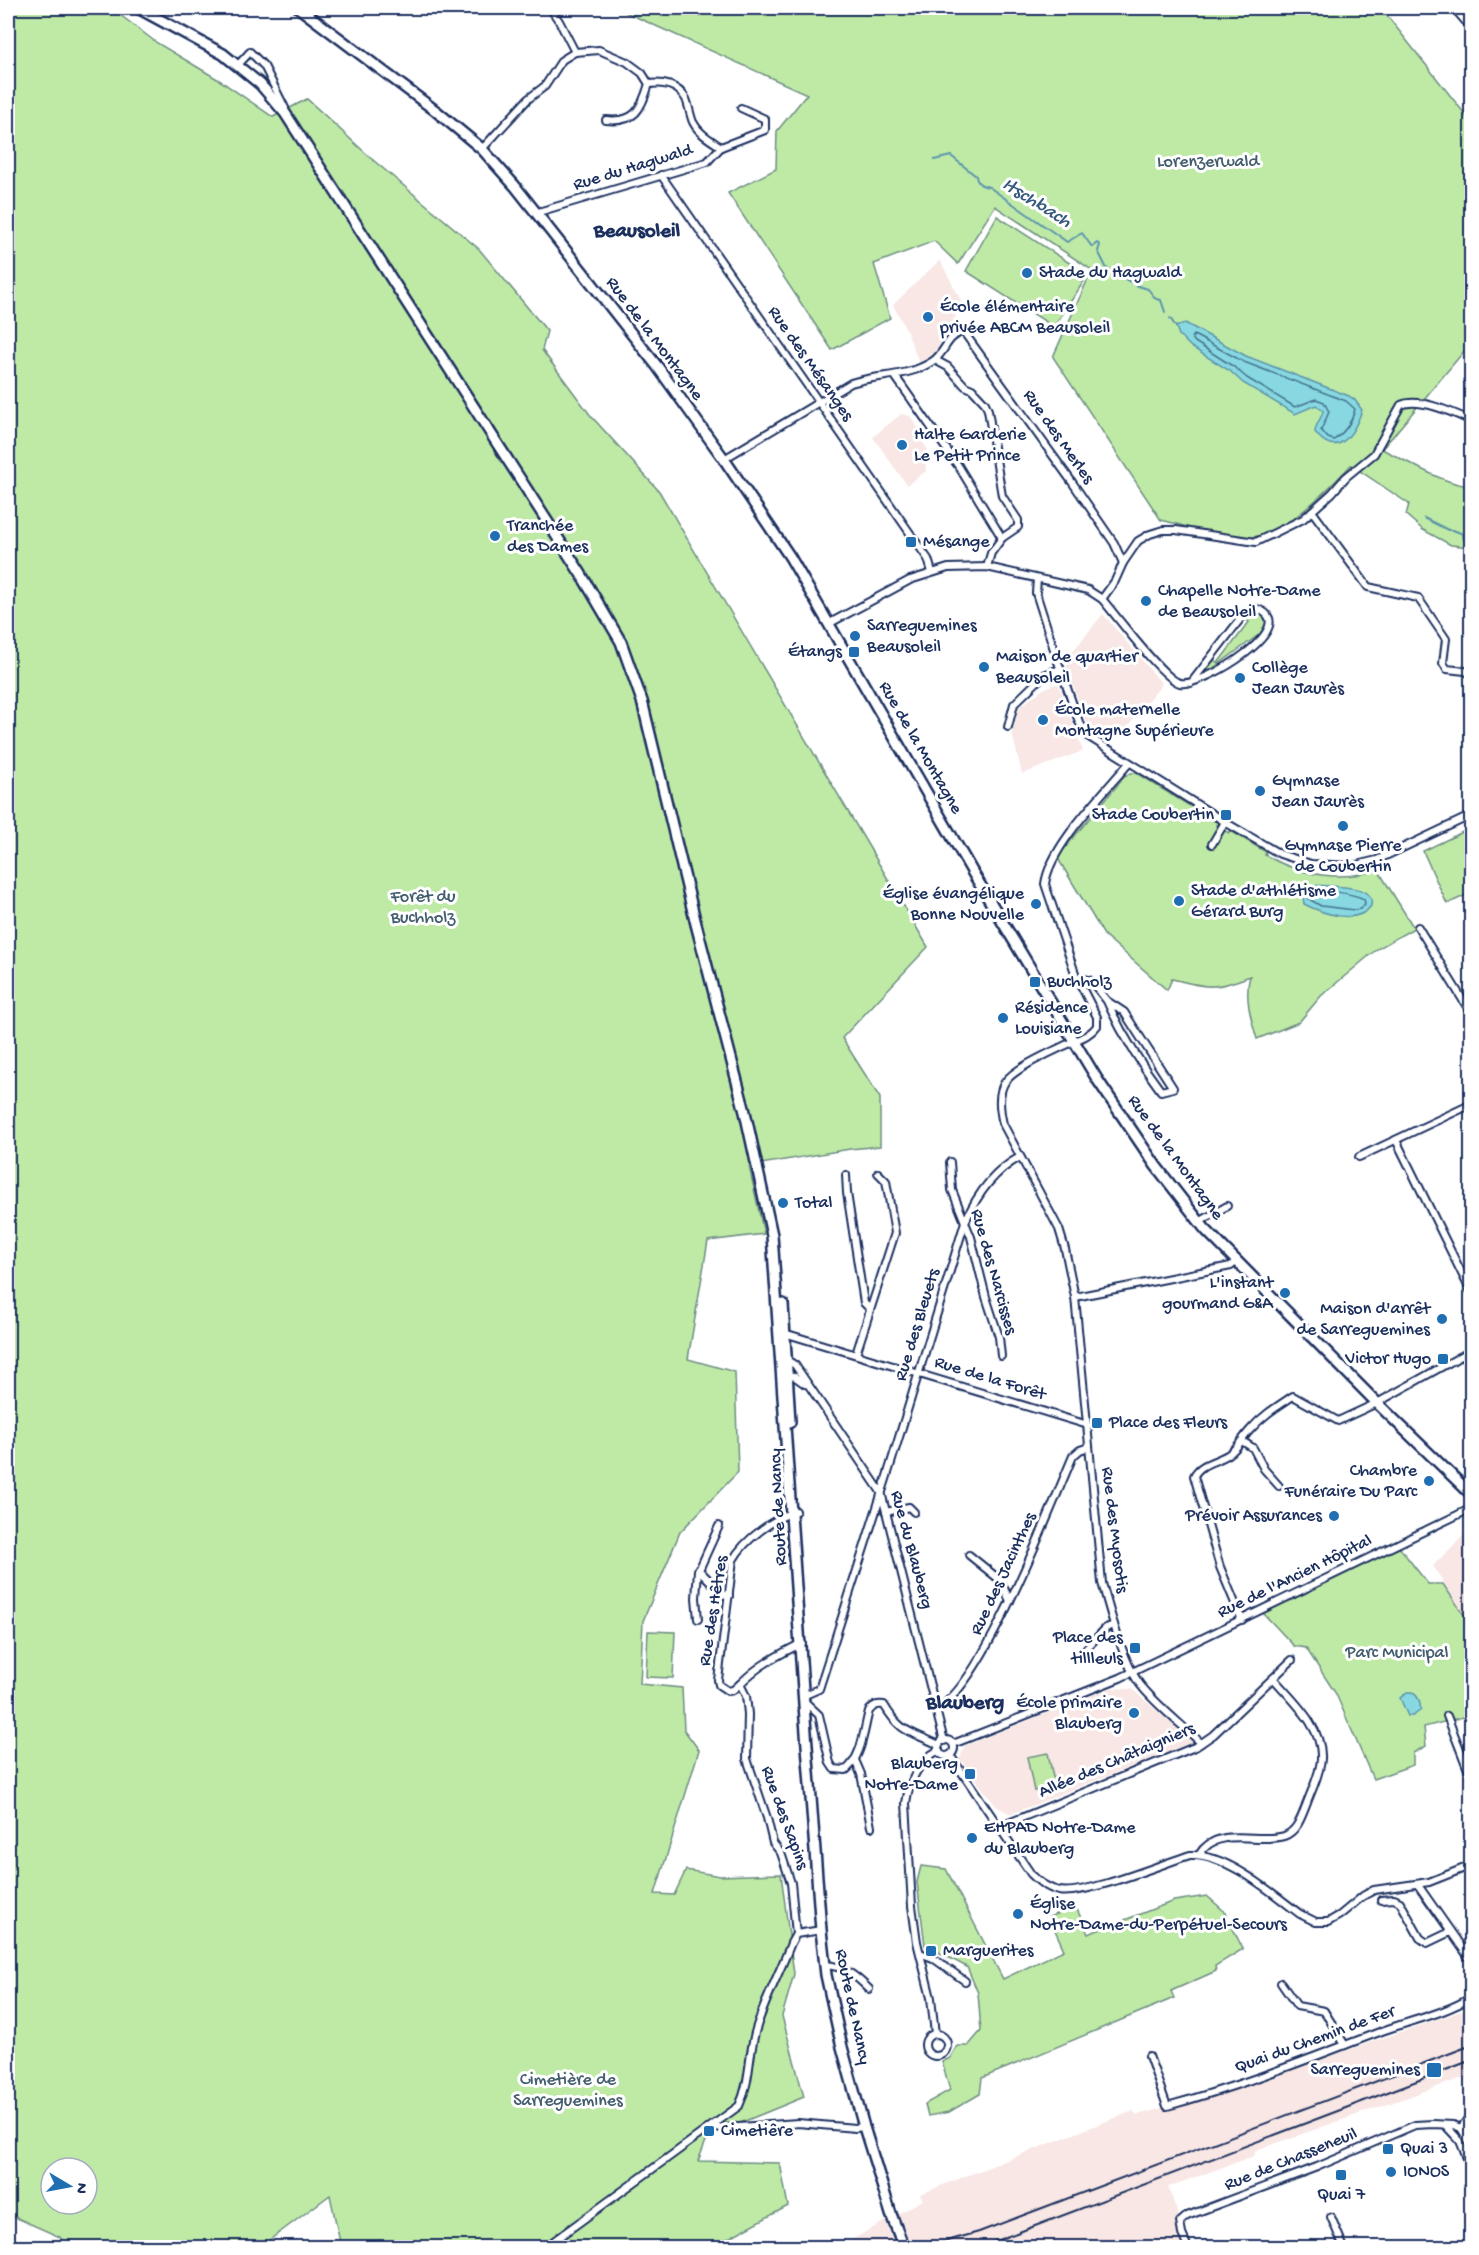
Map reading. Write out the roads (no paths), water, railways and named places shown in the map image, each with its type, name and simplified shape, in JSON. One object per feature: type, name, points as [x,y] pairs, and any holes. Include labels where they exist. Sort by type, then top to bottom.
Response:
[{"type":"main road","name":"Route de Nancy","points":[[138,8],[223,54],[260,84],[292,123],[581,574],[621,642],[642,701],[757,1161],[774,1247],[783,1333],[820,1930],[842,2047],[864,2127],[891,2214],[904,2247]]},
{"type":"main road","name":"Rue de la Montagne","points":[[299,8],[436,111],[482,149],[515,186],[657,366],[724,459],[790,557],[973,873],[1097,1079],[1156,1166],[1199,1222],[1237,1262],[1472,1495]]},
{"type":"street","points":[[550,8],[575,52]]},
{"type":"street","points":[[1454,8],[1472,29]]},
{"type":"street","points":[[482,149],[528,99],[545,86],[562,60],[575,52],[599,50],[627,62],[642,73],[649,84]]},
{"type":"street","points":[[237,66],[250,52],[264,66],[292,123]]},
{"type":"street","points":[[649,84],[662,82],[677,88],[686,98],[693,123],[702,134],[721,147]]},
{"type":"street","points":[[606,120],[620,122],[634,116],[643,102],[649,84]]},
{"type":"street","name":"Rue du Hagwald","points":[[535,213],[707,162],[721,147],[765,130],[765,119],[741,108]]},
{"type":"street","name":"Rue des Mésanges","points":[[661,176],[928,559],[932,572]]},
{"type":"street","name":"Rue des Merles","points":[[935,360],[952,336],[963,331],[1072,482],[1114,543],[1123,563]]},
{"type":"street","points":[[724,459],[851,383],[866,378],[895,376],[935,360],[948,367],[964,386],[972,389],[985,403],[1002,496],[1018,520],[1018,527],[1002,538],[992,553],[987,567]]},
{"type":"street","points":[[895,376],[959,467],[1002,538]]},
{"type":"street","points":[[1102,599],[1138,541],[1150,534],[1163,530],[1256,542],[1298,522],[1312,512],[1346,477],[1374,454],[1401,405],[1409,402],[1421,403],[1458,414],[1472,422]]},
{"type":"street","points":[[1312,512],[1368,587],[1418,598],[1446,639],[1443,663],[1447,669],[1465,671],[1472,675]]},
{"type":"street","points":[[830,623],[910,580],[932,572],[948,568],[987,567],[1088,590],[1102,599],[1163,671],[1180,683],[1191,682],[1220,670],[1264,637],[1270,627],[1270,617],[1264,610],[1254,608],[1245,613],[1191,682]]},
{"type":"street","points":[[1037,579],[1036,593],[1060,669],[1079,722],[1089,737],[1225,822],[1292,859],[1311,864],[1352,866],[1377,860],[1472,815]]},
{"type":"street","points":[[1008,727],[1014,704],[1044,675],[1060,669]]},
{"type":"street","points":[[1089,1447],[1075,1297],[1065,1249],[1059,1229],[1003,1124],[1000,1111],[1002,1090],[1006,1081],[1017,1072],[1085,1037],[1097,1026],[1097,1017],[1076,976],[1045,884],[1046,873],[1058,849],[1129,763]]},
{"type":"street","points":[[1212,844],[1225,822]]},
{"type":"street","points":[[1418,927],[1472,1016]]},
{"type":"street","points":[[1076,976],[1091,981],[1107,1001],[1114,1017],[1161,1091],[1173,1089],[1124,1012],[1107,1001]]},
{"type":"street","points":[[1359,1157],[1472,1104]]},
{"type":"street","points":[[1396,1140],[1472,1294]]},
{"type":"street","name":"Rue des Bleuets","points":[[806,1699],[819,1689],[965,1222],[973,1204],[992,1177],[1020,1157]]},
{"type":"street","name":"Rue des Narcisses","points":[[950,1162],[952,1190],[965,1222],[999,1337],[1000,1356]]},
{"type":"street","points":[[856,1354],[895,1233],[886,1181],[878,1173]]},
{"type":"street","points":[[846,1175],[864,1303],[870,1309]]},
{"type":"street","points":[[1199,1222],[1227,1206]]},
{"type":"street","points":[[1075,1297],[1231,1266],[1237,1262]]},
{"type":"street","name":"Rue de la Forêt","points":[[783,1333],[1088,1425]]},
{"type":"street","points":[[1242,1620],[1220,1567],[1194,1476],[1197,1469],[1228,1455],[1269,1412],[1293,1396],[1338,1421],[1377,1403],[1472,1350]]},
{"type":"street","name":"Rue du Blauberg","points":[[784,1359],[795,1365],[881,1492],[935,1709],[941,1745]]},
{"type":"street","name":"Rue du Blauberg","points":[[785,1375],[794,1376],[808,1386]]},
{"type":"street","points":[[1242,1441],[1253,1448],[1264,1469],[1279,1486]]},
{"type":"street","name":"Rue des Myosotis","points":[[1089,1447],[1102,1583],[1114,1625],[1132,1672],[1142,1688],[1201,1743]]},
{"type":"street","name":"Rue des Jacinthes","points":[[935,1709],[942,1706],[972,1671],[993,1637],[1073,1456],[1089,1447]]},
{"type":"street","points":[[886,1512],[909,1507],[914,1512]]},
{"type":"street","name":"Rue de l'Ancien Hôpital","points":[[953,1744],[1120,1678],[1472,1508]]},
{"type":"street","name":"Rue des Hêtres","points":[[740,1684],[728,1691],[719,1685],[718,1680],[734,1560],[748,1540],[794,1512]]},
{"type":"street","points":[[873,1519],[878,1517],[889,1520]]},
{"type":"street","points":[[698,1618],[696,1598],[699,1569],[719,1526]]},
{"type":"street","points":[[969,1555],[1000,1580],[1010,1601]]},
{"type":"street","points":[[699,1569],[723,1594],[729,1596]]},
{"type":"street","points":[[1077,1658],[1106,1628],[1114,1625]]},
{"type":"street","points":[[740,1684],[752,1672],[802,1643]]},
{"type":"street","name":"Allée des Châtaigniers","points":[[999,1827],[1201,1743],[1213,1735],[1292,1660]]},
{"type":"street","points":[[1199,1855],[1203,1847],[1226,1839],[1282,1836],[1293,1830],[1301,1820],[1320,1766],[1320,1744],[1314,1729],[1274,1679]]},
{"type":"street","name":"Rue des Sapins","points":[[740,1684],[746,1695],[748,1714],[747,1759],[767,1818],[773,1844],[781,1853],[791,1883],[795,1934]]},
{"type":"street","points":[[806,1699],[819,1715],[830,1763],[834,1769],[846,1770],[855,1760],[869,1711],[878,1704],[884,1705],[897,1725],[904,1729],[941,1745],[953,1744],[954,1748],[950,1755]]},
{"type":"street","points":[[1447,1716],[1472,1780]]},
{"type":"street","points":[[941,1745],[944,1755],[950,1755]]},
{"type":"street","points":[[935,2034],[931,1998],[912,1906],[906,1803],[908,1789],[914,1776],[930,1754],[941,1745]]},
{"type":"street","points":[[950,1755],[1031,1874],[1041,1884],[1060,1891],[1085,1889],[1181,1858],[1199,1855],[1225,1862],[1310,1920],[1328,1922],[1340,1916],[1363,1896],[1374,1890],[1391,1886],[1418,1885],[1472,1865]]},
{"type":"street","points":[[855,1760],[861,1774],[871,1827]]},
{"type":"street","points":[[1418,1885],[1472,1962]]},
{"type":"street","points":[[1381,1900],[1395,1899],[1400,1902],[1420,1938],[1427,1943],[1450,1932]]},
{"type":"street","points":[[544,2247],[739,2106],[748,2080],[755,2030],[795,1934],[820,1930]]},
{"type":"street","points":[[920,1953],[933,1958],[965,1981]]},
{"type":"street","points":[[825,1965],[846,1970],[869,1989]]},
{"type":"street","points":[[1281,1983],[1297,2007],[1324,2011],[1345,2045]]},
{"type":"street","name":"Quai du Chemin de Fer","points":[[1149,2056],[1167,2106],[1262,2077],[1452,2007],[1472,1997]]},
{"type":"street","points":[[1461,2128],[1472,2113]]},
{"type":"street","points":[[712,2127],[798,2123],[864,2127]]},
{"type":"street","name":"Rue de Chasseneuil","points":[[1188,2247],[1180,2222],[1187,2216],[1317,2167],[1413,2125],[1425,2123],[1446,2126]]},
{"type":"street","points":[[1446,2126],[1453,2125],[1461,2128],[1472,2147]]},
{"type":"street","points":[[1446,2126],[1460,2140],[1472,2171]]},
{"type":"street","points":[[1331,2217],[1344,2247]]},
{"type":"water","points":[[1185,323],[1246,356],[1349,396],[1362,410],[1354,428],[1344,441],[1337,444],[1330,444],[1323,440],[1315,432],[1323,411],[1316,405],[1295,414],[1243,383],[1230,371],[1191,347],[1179,335],[1176,327]]},
{"type":"water","points":[[1308,886],[1338,886],[1362,891],[1369,896],[1371,906],[1365,912],[1348,917],[1329,914],[1304,904],[1302,889]]},
{"type":"water","points":[[1407,1692],[1412,1692],[1420,1702],[1421,1710],[1413,1716],[1408,1716],[1400,1698]]},
{"type":"waterway","name":"Itschbach","points":[[934,160],[951,156],[976,176],[980,184],[989,187],[1067,242],[1082,233],[1092,247],[1097,243],[1100,245],[1098,251],[1107,269],[1148,289],[1156,299],[1161,300],[1165,312]]},
{"type":"waterway","name":"Itschbach","points":[[1170,318],[1176,327]]},
{"type":"waterway","name":"Itschbach","points":[[1424,518],[1448,530],[1463,534],[1464,540],[1472,544]]},
{"type":"railway","points":[[922,2248],[979,2232],[1472,2045]]},
{"type":"railway","points":[[977,2248],[1472,2060]]},
{"type":"place","name":"Stade du Hagwald","points":[[1027,273]]},
{"type":"place","name":"École élémentaire privée ABCM Beausoleil","points":[[928,317]]},
{"type":"place","name":"Halte Garderie Le Petit Prince","points":[[902,445]]},
{"type":"place","name":"Tranchée des Dames","points":[[495,536]]},
{"type":"place","name":"Mésange","points":[[911,542]]},
{"type":"place","name":"Chapelle Notre-Dame de Beausoleil","points":[[1146,601]]},
{"type":"place","name":"Sarreguemines Beausoleil","points":[[855,636]]},
{"type":"place","name":"Étangs","points":[[854,652]]},
{"type":"place","name":"Maison de quartier Beausoleil","points":[[984,667]]},
{"type":"place","name":"Collège Jean Jaurès","points":[[1240,678]]},
{"type":"place","name":"École maternelle Montagne Supérieure","points":[[1043,720]]},
{"type":"place","name":"Gymnase Jean Jaurès","points":[[1260,791]]},
{"type":"place","name":"Stade Coubertin","points":[[1226,815]]},
{"type":"place","name":"Gymnase Pierre de Coubertin","points":[[1343,826]]},
{"type":"place","name":"Stade d'athlétisme Gérard Burg","points":[[1179,901]]},
{"type":"place","name":"Église évangélique Bonne Nouvelle","points":[[1036,904]]},
{"type":"place","name":"Buchholz","points":[[1035,982]]},
{"type":"place","name":"Résidence Louisiane","points":[[1003,1018]]},
{"type":"place","name":"Total","points":[[783,1203]]},
{"type":"place","name":"L'instant gourmand G&A","points":[[1285,1293]]},
{"type":"place","name":"Maison d'arrêt de Sarreguemines","points":[[1442,1319]]},
{"type":"place","name":"Victor Hugo","points":[[1443,1359]]},
{"type":"place","name":"Place des Fleurs","points":[[1097,1423]]},
{"type":"place","name":"Chambre Funéraire Du Parc","points":[[1429,1481]]},
{"type":"place","name":"Prévoir Assurances","points":[[1334,1516]]},
{"type":"place","name":"Place des tillleuls","points":[[1135,1648]]},
{"type":"place","name":"École primaire Blauberg","points":[[1134,1713]]},
{"type":"place","name":"Blauberg Notre-Dame","points":[[970,1774]]},
{"type":"place","name":"EHPAD Notre-Dame du Blauberg","points":[[972,1838]]},
{"type":"place","name":"Église Notre-Dame-du-Perpétuel-Secours","points":[[1018,1914]]},
{"type":"place","name":"Marguerites","points":[[931,1951]]},
{"type":"place","name":"Sarreguemines","points":[[1434,2070]]},
{"type":"place","name":"Cimetiêre","points":[[709,2131]]},
{"type":"place","name":"Quai 3","points":[[1388,2149]]},
{"type":"place","name":"IONOS","points":[[1391,2172]]},
{"type":"place","name":"Quai 7","points":[[1341,2175]]},
{"type":"district","name":"Beausoleil","points":[[637,232]]},
{"type":"district","name":"Blauberg","points":[[965,1704]]},
{"type":"park label","name":"Lorenzerwald","points":[[1208,162]]},
{"type":"park label","name":"Forêt du Buchholz","points":[[423,907]]},
{"type":"park label","name":"Parc Municipal","points":[[1397,1653]]},
{"type":"park label","name":"Cimetière de Sarreguemines","points":[[568,2090]]}]
